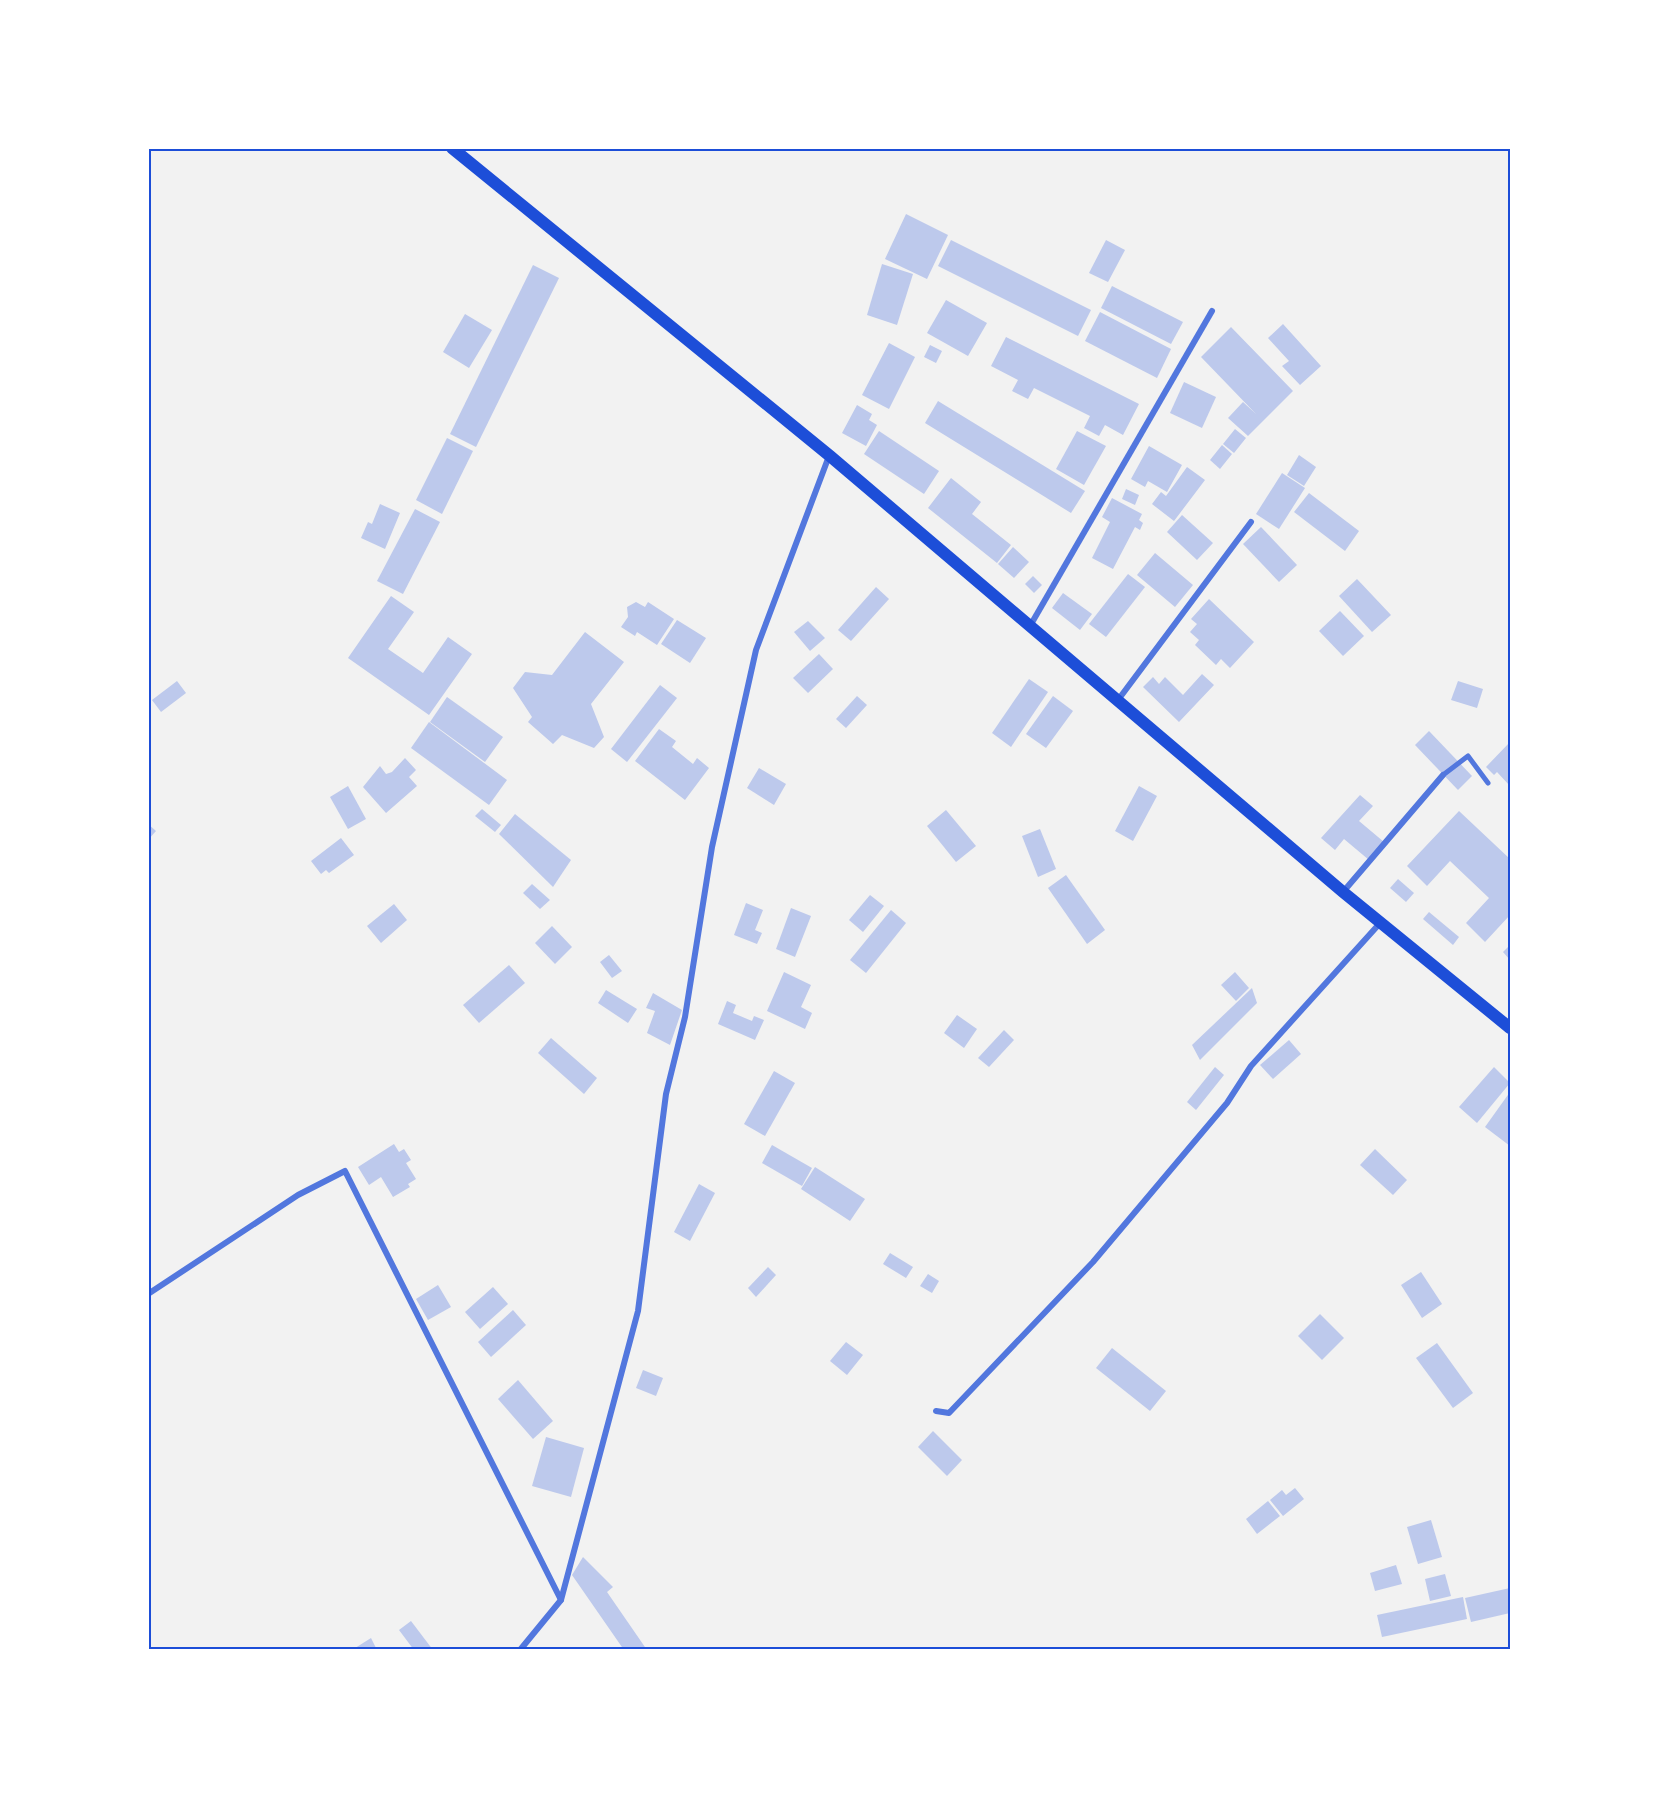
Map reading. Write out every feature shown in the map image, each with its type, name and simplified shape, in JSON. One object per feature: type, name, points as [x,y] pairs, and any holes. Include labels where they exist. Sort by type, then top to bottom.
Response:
[{"type":"main road","points":[[452,148],[830,456],[1343,892],[1510,1028]]},
{"type":"street","points":[[1030,626],[1212,311]]},
{"type":"street","points":[[520,1650],[561,1600],[638,1311],[666,1094],[686,1017],[712,847],[756,650],[830,456]]},
{"type":"street","points":[[1118,700],[1251,522]]},
{"type":"street","points":[[1343,892],[1443,775],[1468,756],[1488,783]]},
{"type":"street","points":[[936,1411],[949,1413],[1093,1262],[1227,1102],[1251,1066],[1381,922]]},
{"type":"street","points":[[148,1294],[298,1195],[345,1171],[561,1600]]},
{"type":"building","points":[[906,214],[948,235],[927,279],[885,259]]},
{"type":"building","points":[[951,240],[1091,310],[1078,336],[938,266]]},
{"type":"building","points":[[1106,240],[1125,250],[1108,282],[1089,273]]},
{"type":"building","points":[[882,264],[913,274],[897,325],[867,315]]},
{"type":"building","points":[[533,265],[559,278],[476,447],[450,434]]},
{"type":"building","points":[[1112,286],[1183,322],[1171,344],[1101,308]]},
{"type":"building","points":[[946,300],[987,323],[968,356],[927,333]]},
{"type":"building","points":[[1100,312],[1171,349],[1157,378],[1085,341]]},
{"type":"building","points":[[465,314],[492,330],[469,368],[443,352]]},
{"type":"building","points":[[1283,324],[1321,366],[1300,385],[1282,366],[1289,361],[1268,338]]},
{"type":"building","points":[[1231,327],[1293,391],[1248,436],[1228,418],[1243,402],[1256,414],[1201,357]]},
{"type":"building","points":[[1006,337],[1139,404],[1123,435],[1105,425],[1099,436],[1084,428],[1090,416],[1034,388],[1028,399],[1012,391],[1018,380],[991,366]]},
{"type":"building","points":[[889,343],[915,357],[889,409],[862,395]]},
{"type":"building","points":[[930,345],[942,351],[936,363],[924,357]]},
{"type":"building","points":[[1184,382],[1216,397],[1202,428],[1170,413]]},
{"type":"building","points":[[938,401],[1085,491],[1071,513],[925,423]]},
{"type":"building","points":[[857,405],[872,414],[869,420],[877,425],[866,446],[842,433]]},
{"type":"building","points":[[1235,429],[1246,438],[1234,453],[1223,444]]},
{"type":"building","points":[[879,431],[939,471],[924,494],[864,454]]},
{"type":"building","points":[[1077,431],[1106,446],[1084,485],[1056,469]]},
{"type":"building","points":[[447,438],[473,451],[442,514],[416,500]]},
{"type":"building","points":[[1222,445],[1232,454],[1220,469],[1210,460]]},
{"type":"building","points":[[1149,446],[1182,465],[1167,492],[1148,481],[1145,487],[1131,479]]},
{"type":"building","points":[[1299,455],[1316,467],[1304,486],[1287,475]]},
{"type":"building","points":[[1187,467],[1205,480],[1174,521],[1152,504],[1161,492],[1166,496]]},
{"type":"building","points":[[1282,473],[1305,488],[1279,529],[1256,514]]},
{"type":"building","points":[[951,478],[981,502],[972,514],[1011,545],[997,563],[928,508]]},
{"type":"building","points":[[1126,489],[1139,495],[1135,505],[1122,499]]},
{"type":"building","points":[[1309,493],[1359,531],[1345,551],[1294,512]]},
{"type":"building","points":[[1112,498],[1142,514],[1139,520],[1143,523],[1140,530],[1135,527],[1113,569],[1092,558],[1110,522],[1102,517]]},
{"type":"building","points":[[380,504],[400,513],[385,549],[361,538],[368,522],[372,524]]},
{"type":"building","points":[[415,509],[440,522],[403,594],[377,581]]},
{"type":"building","points":[[1182,515],[1213,543],[1197,560],[1167,532]]},
{"type":"building","points":[[1261,527],[1297,565],[1279,582],[1243,544]]},
{"type":"building","points":[[1013,547],[1029,562],[1014,578],[998,564]]},
{"type":"building","points":[[1155,553],[1193,585],[1175,607],[1137,575]]},
{"type":"building","points":[[1128,574],[1145,587],[1106,637],[1089,624]]},
{"type":"building","points":[[1033,576],[1042,585],[1034,593],[1025,584]]},
{"type":"building","points":[[1357,579],[1391,615],[1372,632],[1339,596]]},
{"type":"building","points":[[876,587],[889,599],[851,641],[838,630]]},
{"type":"building","points":[[1063,593],[1092,614],[1080,630],[1052,608]]},
{"type":"building","points":[[391,596],[414,612],[388,649],[423,673],[448,637],[472,654],[429,715],[348,658]]},
{"type":"building","points":[[1209,599],[1254,642],[1230,668],[1221,659],[1216,665],[1195,645],[1199,640],[1190,632],[1197,624],[1191,619]]},
{"type":"building","points":[[636,602],[645,607],[648,602],[674,619],[657,645],[637,632],[635,636],[621,627],[628,617],[627,607]]},
{"type":"building","points":[[1340,611],[1364,636],[1343,656],[1319,631]]},
{"type":"building","points":[[677,620],[706,638],[690,663],[661,644]]},
{"type":"building","points":[[808,621],[825,638],[810,651],[794,632]]},
{"type":"building","points":[[585,632],[624,662],[591,704],[604,737],[594,748],[562,735],[553,744],[528,722],[532,717],[513,688],[525,672],[552,675]]},
{"type":"building","points":[[819,654],[833,669],[808,693],[793,678]]},
{"type":"building","points":[[1202,674],[1214,685],[1179,722],[1143,687],[1153,677],[1159,684],[1165,677],[1183,695]]},
{"type":"building","points":[[1029,679],[1048,692],[1011,747],[992,733]]},
{"type":"building","points":[[177,681],[186,693],[161,712],[152,700]]},
{"type":"building","points":[[1458,681],[1483,689],[1477,708],[1451,700]]},
{"type":"building","points":[[660,685],[677,698],[627,762],[611,749]]},
{"type":"building","points":[[857,696],[867,705],[846,728],[836,719]]},
{"type":"building","points":[[1053,696],[1073,711],[1046,748],[1026,734]]},
{"type":"building","points":[[447,697],[503,737],[485,762],[430,722]]},
{"type":"building","points":[[429,722],[507,780],[489,805],[411,748]]},
{"type":"building","points":[[659,729],[676,741],[672,747],[693,764],[697,758],[709,768],[685,800],[635,761]]},
{"type":"building","points":[[1429,731],[1472,776],[1458,790],[1415,745]]},
{"type":"building","points":[[1510,742],[1510,786],[1497,772],[1494,775],[1486,767]]},
{"type":"building","points":[[405,758],[416,770],[409,777],[417,786],[386,813],[363,787],[380,766],[386,774],[392,772]]},
{"type":"building","points":[[759,768],[786,784],[774,805],[747,788]]},
{"type":"building","points":[[348,786],[366,819],[348,829],[330,797]]},
{"type":"building","points":[[1139,786],[1157,796],[1133,841],[1115,831]]},
{"type":"building","points":[[1360,795],[1373,806],[1359,821],[1384,842],[1369,860],[1344,839],[1335,850],[1321,838]]},
{"type":"building","points":[[482,809],[501,825],[495,832],[475,816]]},
{"type":"building","points":[[946,810],[976,846],[956,862],[927,826]]},
{"type":"building","points":[[1459,811],[1510,859],[1510,915],[1485,942],[1466,923],[1489,898],[1450,861],[1427,886],[1407,866]]},
{"type":"building","points":[[515,814],[571,860],[553,887],[499,834]]},
{"type":"building","points":[[148,824],[156,831],[148,840]]},
{"type":"building","points":[[1040,829],[1056,869],[1038,877],[1022,836]]},
{"type":"building","points":[[341,838],[354,855],[329,873],[326,870],[321,874],[311,861]]},
{"type":"building","points":[[1066,875],[1105,930],[1087,944],[1048,888]]},
{"type":"building","points":[[1398,879],[1414,893],[1406,902],[1390,888]]},
{"type":"building","points":[[532,884],[550,900],[540,909],[523,893]]},
{"type":"building","points":[[870,895],[884,906],[863,932],[849,920]]},
{"type":"building","points":[[746,903],[763,910],[755,930],[762,933],[757,944],[734,935]]},
{"type":"building","points":[[394,904],[407,920],[381,943],[367,926]]},
{"type":"building","points":[[791,908],[811,916],[795,957],[776,949]]},
{"type":"building","points":[[891,910],[906,923],[866,973],[850,960]]},
{"type":"building","points":[[1429,912],[1459,937],[1453,945],[1423,919]]},
{"type":"building","points":[[552,926],[572,947],[555,964],[535,943]]},
{"type":"building","points":[[1510,945],[1510,960],[1503,952]]},
{"type":"building","points":[[609,955],[622,971],[612,978],[600,962]]},
{"type":"building","points":[[509,965],[525,983],[479,1023],[463,1005]]},
{"type":"building","points":[[784,972],[811,985],[801,1007],[812,1013],[805,1029],[767,1011]]},
{"type":"building","points":[[1235,972],[1249,988],[1236,1001],[1221,985]]},
{"type":"building","points":[[1252,988],[1257,1003],[1200,1060],[1192,1045]]},
{"type":"building","points":[[606,990],[637,1009],[628,1023],[598,1003]]},
{"type":"building","points":[[653,993],[682,1010],[670,1045],[647,1033],[655,1011],[646,1008]]},
{"type":"building","points":[[727,1001],[736,1005],[733,1013],[752,1021],[754,1016],[764,1020],[755,1040],[718,1024]]},
{"type":"building","points":[[957,1015],[977,1029],[964,1048],[944,1033]]},
{"type":"building","points":[[1004,1030],[1014,1040],[989,1067],[978,1058]]},
{"type":"building","points":[[551,1038],[597,1078],[584,1094],[538,1053]]},
{"type":"building","points":[[1289,1040],[1301,1054],[1273,1079],[1260,1065]]},
{"type":"building","points":[[1215,1067],[1224,1075],[1196,1110],[1187,1102]]},
{"type":"building","points":[[1494,1067],[1510,1083],[1477,1123],[1459,1107]]},
{"type":"building","points":[[774,1071],[795,1083],[765,1136],[744,1124]]},
{"type":"building","points":[[1510,1092],[1510,1146],[1485,1127]]},
{"type":"building","points":[[394,1144],[399,1152],[404,1149],[411,1160],[406,1163],[416,1179],[408,1184],[410,1187],[393,1197],[381,1177],[369,1185],[358,1167]]},
{"type":"building","points":[[772,1145],[812,1168],[802,1186],[762,1163]]},
{"type":"building","points":[[1375,1149],[1407,1180],[1393,1195],[1360,1165]]},
{"type":"building","points":[[815,1167],[865,1199],[850,1221],[801,1189]]},
{"type":"building","points":[[699,1184],[715,1193],[690,1241],[674,1232]]},
{"type":"building","points":[[890,1253],[913,1267],[906,1278],[883,1264]]},
{"type":"building","points":[[768,1267],[776,1275],[756,1297],[748,1288]]},
{"type":"building","points":[[1421,1272],[1442,1304],[1422,1318],[1401,1285]]},
{"type":"building","points":[[928,1274],[939,1281],[932,1293],[920,1286]]},
{"type":"building","points":[[438,1285],[451,1307],[428,1320],[416,1299]]},
{"type":"building","points":[[493,1287],[508,1304],[480,1329],[465,1312]]},
{"type":"building","points":[[513,1310],[526,1325],[491,1357],[478,1342]]},
{"type":"building","points":[[1320,1314],[1344,1338],[1322,1360],[1298,1336]]},
{"type":"building","points":[[846,1342],[863,1355],[847,1375],[830,1361]]},
{"type":"building","points":[[1437,1343],[1473,1393],[1453,1408],[1416,1358]]},
{"type":"building","points":[[1112,1348],[1166,1391],[1150,1411],[1096,1368]]},
{"type":"building","points":[[643,1370],[663,1378],[656,1396],[636,1388]]},
{"type":"building","points":[[518,1380],[553,1421],[533,1439],[498,1399]]},
{"type":"building","points":[[933,1431],[962,1460],[947,1476],[918,1447]]},
{"type":"building","points":[[546,1437],[584,1448],[571,1497],[532,1486]]},
{"type":"building","points":[[1295,1488],[1304,1499],[1283,1516],[1270,1500],[1282,1490],[1286,1495]]},
{"type":"building","points":[[1268,1501],[1280,1516],[1257,1534],[1246,1519]]},
{"type":"building","points":[[1431,1520],[1442,1557],[1418,1564],[1407,1527]]},
{"type":"building","points":[[583,1557],[613,1587],[607,1592],[647,1650],[624,1650],[572,1575]]},
{"type":"building","points":[[1396,1565],[1402,1584],[1375,1591],[1370,1573]]},
{"type":"building","points":[[1445,1574],[1451,1596],[1430,1601],[1425,1579]]},
{"type":"building","points":[[1510,1588],[1510,1613],[1471,1622],[1465,1598]]},
{"type":"building","points":[[1463,1597],[1467,1619],[1382,1637],[1377,1615]]},
{"type":"building","points":[[411,1621],[433,1650],[414,1650],[399,1630]]},
{"type":"building","points":[[371,1638],[377,1650],[352,1650]]}]
